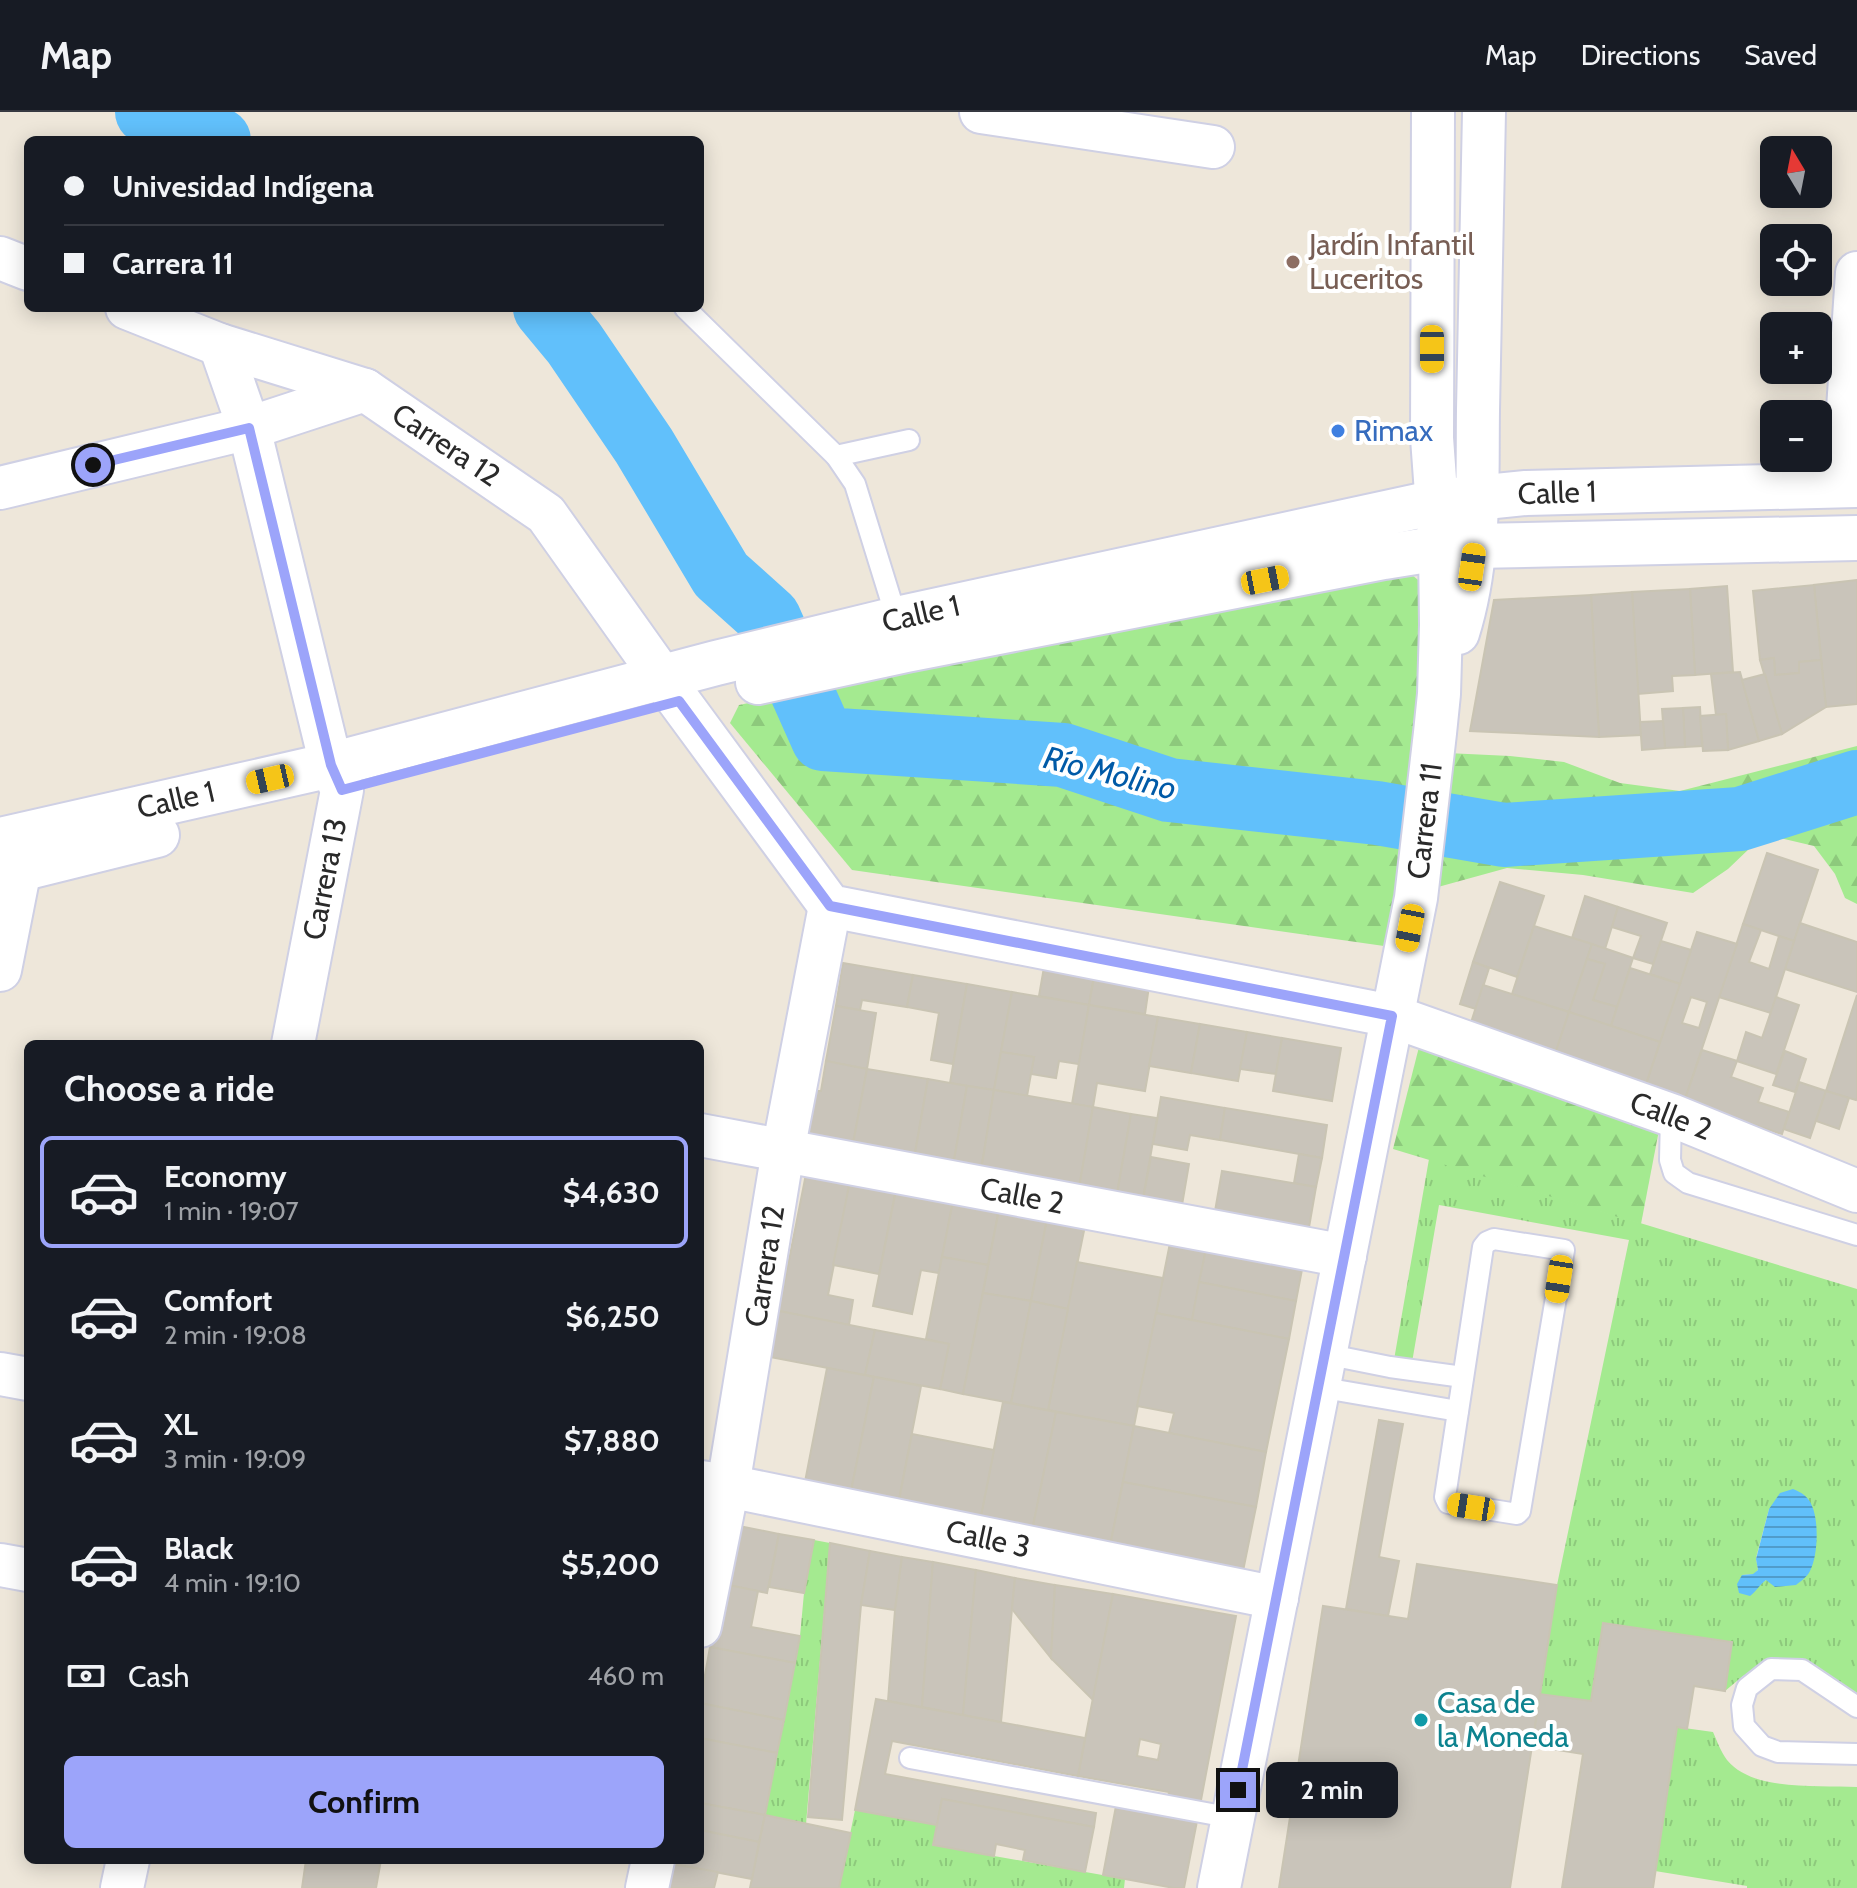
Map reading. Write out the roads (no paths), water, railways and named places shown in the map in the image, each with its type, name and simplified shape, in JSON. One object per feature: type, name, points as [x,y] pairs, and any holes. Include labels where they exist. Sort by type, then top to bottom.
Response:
[{"type":"main road","name":"Calle 1","points":[[12,854],[337,778],[720,676],[1458,499],[1526,493],[1850,485]]},
{"type":"main road","name":"Calle 1","points":[[901,635],[1458,547],[1857,538]]},
{"type":"street","points":[[1433,112],[1432,438],[1458,499]]},
{"type":"street","name":"Carrera 11","points":[[1219,1888],[1416,898],[1439,694],[1441,625],[1458,547],[1458,499],[1478,431],[1484,112]]},
{"type":"street","points":[[1005,114],[1213,147]]},
{"type":"street","points":[[0,258],[24,267]]},
{"type":"street","points":[[1850,485],[1857,273]]},
{"type":"street","name":"Carrera 12","points":[[137,312],[220,345],[365,390],[546,514],[670,689]]},
{"type":"street","name":"Carrera 13","points":[[220,345],[249,428],[337,778],[294,1040]]},
{"type":"street","points":[[0,488],[249,428],[365,390]]},
{"type":"street","points":[[670,689],[830,906],[1392,1016]]},
{"type":"street","points":[[0,970],[12,854]]},
{"type":"street","name":"Carrera 12","points":[[704,1585],[714,1484],[830,906]]},
{"type":"street","name":"Calle 2","points":[[1392,1016],[1671,1115],[1857,1191]]},
{"type":"street","name":"Calle 2","points":[[704,1136],[1345,1256]]},
{"type":"street","points":[[0,1374],[24,1378]]},
{"type":"street","name":"Calle 3","points":[[714,1484],[1277,1598]]},
{"type":"street","points":[[0,1565],[24,1569]]},
{"type":"street","points":[[122,1888],[127,1864]]},
{"type":"street","points":[[647,1888],[652,1864]]},
{"type":"lane","points":[[689,312],[836,456],[855,484],[901,635]]},
{"type":"lane","points":[[836,456],[909,440]]},
{"type":"lane","points":[[1671,1115],[1670,1160],[1674,1173],[1688,1183],[1857,1235]]},
{"type":"lane","points":[[1494,1239],[1564,1250],[1520,1513],[1448,1503],[1445,1497],[1463,1377],[1483,1247],[1494,1239]]},
{"type":"lane","points":[[1322,1371],[1390,1367],[1463,1377]]},
{"type":"lane","points":[[1322,1371],[1458,1411]]},
{"type":"lane","points":[[1857,1707],[1802,1670],[1771,1669],[1747,1688],[1742,1705],[1744,1726],[1762,1746],[1778,1752],[1857,1754]]},
{"type":"lane","points":[[910,1758],[1233,1818]]},
{"type":"water","points":[[1793,1489],[1807,1497],[1814,1512],[1816,1548],[1810,1571],[1796,1585],[1775,1587],[1766,1580],[1750,1596],[1739,1593],[1737,1584],[1742,1575],[1758,1570],[1756,1559],[1769,1509],[1780,1493]]},
{"type":"waterway","name":"Río Molino","points":[[147,112],[208,136]]},
{"type":"waterway","name":"Río Molino","points":[[548,312],[574,343],[644,446],[721,575],[769,618],[823,739],[1063,755],[1169,790],[1377,813],[1504,835],[1740,819],[1857,782]]},
{"type":"place","name":"Jardín Infantil Luceritos","points":[[1293,262]]},
{"type":"place","name":"Rimax","points":[[1338,431]]},
{"type":"place","name":"Casa de la Moneda","points":[[1421,1720]]}]
